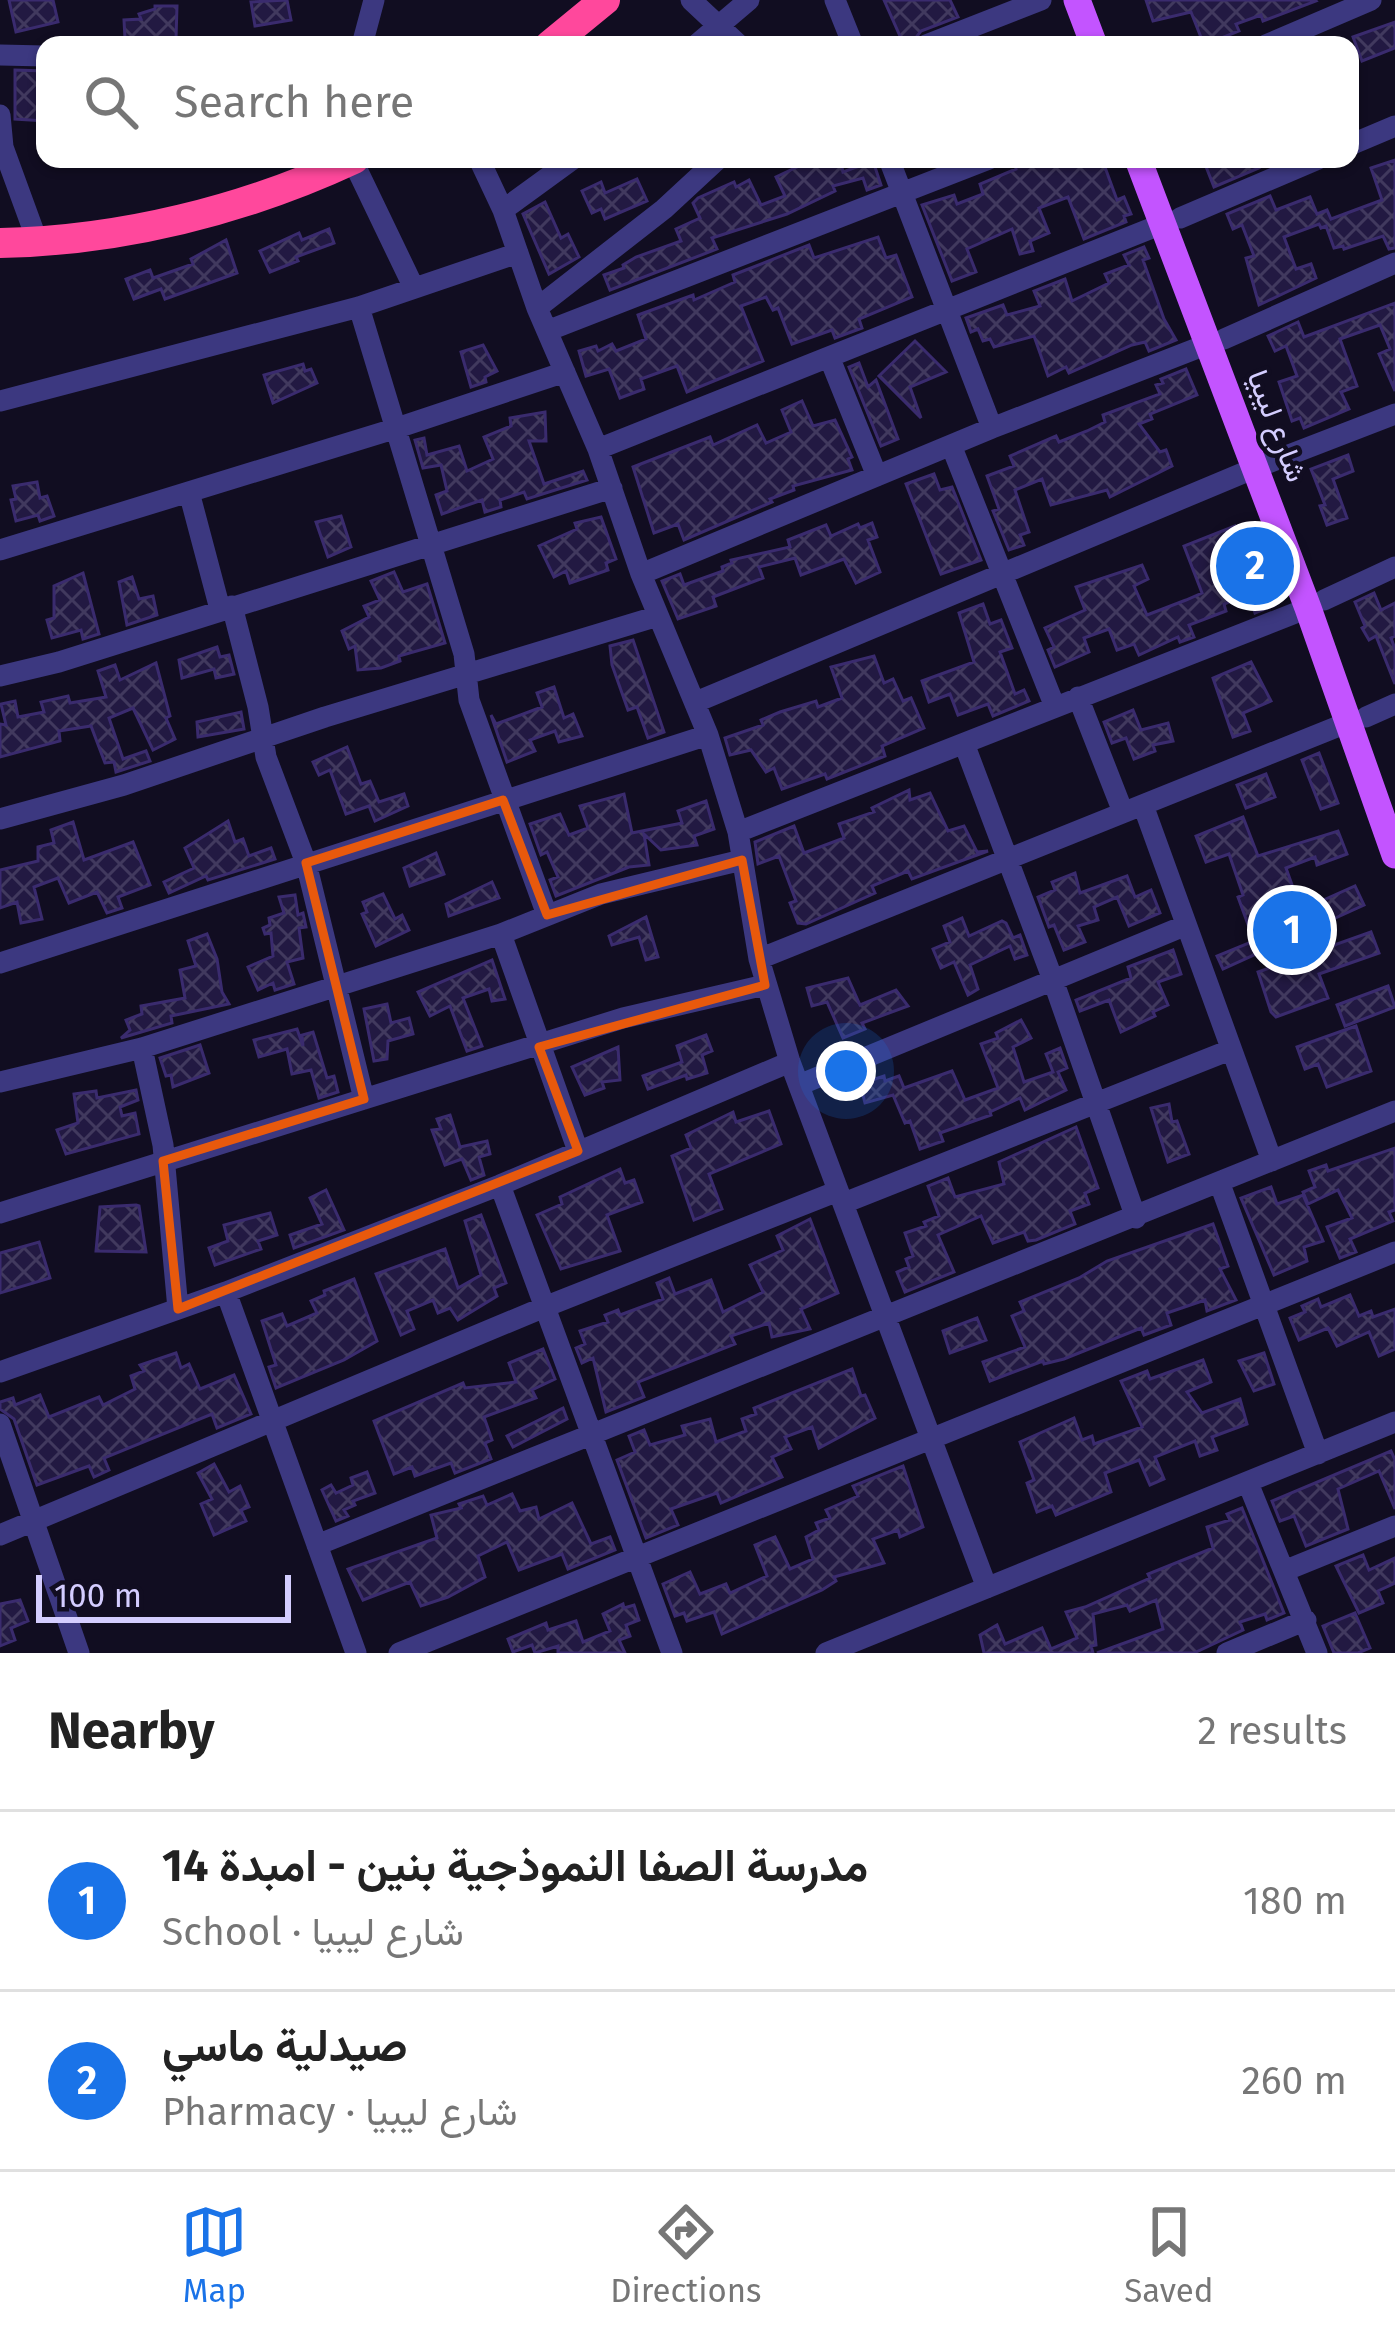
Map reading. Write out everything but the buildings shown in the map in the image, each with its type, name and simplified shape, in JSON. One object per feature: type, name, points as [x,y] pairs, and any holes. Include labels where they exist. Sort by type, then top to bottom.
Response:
[{"type":"highway","points":[[559,36],[591,4]]},
{"type":"highway","points":[[0,243],[105,235],[186,217],[333,168]]},
{"type":"main road","points":[[1077,0],[1091,36]]},
{"type":"main road","points":[[1097,0],[1111,36]]},
{"type":"main road","name":"شارع ليبيا","points":[[1143,168],[1171,221]]},
{"type":"main road","name":"شارع ليبيا","points":[[1158,168],[1171,221],[1357,720],[1395,855]]},
{"type":"main road","name":"شارع ليبيا","points":[[1357,720],[1395,800]]},
{"type":"street","points":[[364,36],[374,0]]},
{"type":"street","points":[[691,0],[730,36]]},
{"type":"street","points":[[706,36],[749,0]]},
{"type":"street","points":[[836,0],[850,36]]},
{"type":"street","points":[[949,36],[1041,0]]},
{"type":"street","points":[[1287,36],[1371,0]]},
{"type":"street","points":[[0,55],[36,56]]},
{"type":"street","points":[[0,115],[3,147],[38,242]]},
{"type":"street","points":[[1359,141],[1395,126]]},
{"type":"street","points":[[357,168],[415,288]]},
{"type":"street","points":[[483,168],[708,735],[738,832],[765,985],[790,1062],[987,1588]]},
{"type":"street","points":[[503,210],[561,168]]},
{"type":"street","points":[[537,308],[664,209],[708,168]]},
{"type":"street","points":[[892,168],[992,428]]},
{"type":"street","points":[[547,331],[966,168]]},
{"type":"street","points":[[598,449],[1297,168]]},
{"type":"street","points":[[0,401],[359,307],[518,253]]},
{"type":"street","points":[[641,574],[1216,341],[1395,263]]},
{"type":"street","points":[[359,307],[464,654],[464,676],[503,800],[547,915]]},
{"type":"street","points":[[830,359],[877,476]]},
{"type":"street","points":[[0,550],[565,372]]},
{"type":"street","points":[[696,702],[1263,464],[1395,414]]},
{"type":"street","points":[[951,445],[1055,707]]},
{"type":"street","points":[[0,676],[59,662],[612,488]]},
{"type":"street","points":[[189,492],[258,707],[262,739],[306,863],[364,1099]]},
{"type":"street","points":[[738,832],[965,746],[1316,604],[1395,567]]},
{"type":"street","points":[[0,819],[658,616]]},
{"type":"street","points":[[1078,697],[1184,926],[1272,1161]]},
{"type":"street","points":[[759,959],[1395,704]]},
{"type":"street","points":[[0,963],[708,735]]},
{"type":"street","points":[[965,746],[1054,980],[1136,1219]]},
{"type":"street","points":[[0,1082],[142,1048],[500,934],[602,894],[742,860]]},
{"type":"street","points":[[799,1085],[1184,926]]},
{"type":"street","points":[[500,934],[578,1151]]},
{"type":"street","points":[[0,1214],[623,1018],[765,985]]},
{"type":"street","points":[[142,1048],[163,1161],[178,1309]]},
{"type":"street","points":[[0,1535],[547,1306],[1230,1050]]},
{"type":"street","points":[[0,1372],[226,1292],[500,1185],[790,1062]]},
{"type":"street","points":[[317,1545],[1395,1112]]},
{"type":"street","points":[[1220,1184],[1318,1454]]},
{"type":"street","points":[[500,1185],[672,1653]]},
{"type":"street","points":[[399,1653],[1395,1252]]},
{"type":"street","points":[[226,1292],[356,1653]]},
{"type":"street","points":[[826,1653],[876,1644],[987,1588],[1395,1423]]},
{"type":"street","points":[[0,1424],[72,1651]]},
{"type":"street","points":[[1248,1483],[1317,1653]]},
{"type":"street","points":[[1284,1571],[1395,1526]]},
{"type":"street","points":[[1227,1653],[1306,1620]]},
{"type":"highlighted area","points":[[503,800],[547,915],[742,860],[765,985],[539,1047],[578,1151],[178,1309],[163,1161],[364,1099],[306,863]]},
{"type":"place","name":"صيدلية ماسي","points":[[1255,566]]},
{"type":"place","name":"مدرسة الصفا النموذجية بنين - امبدة 14","points":[[1292,930]]}]
